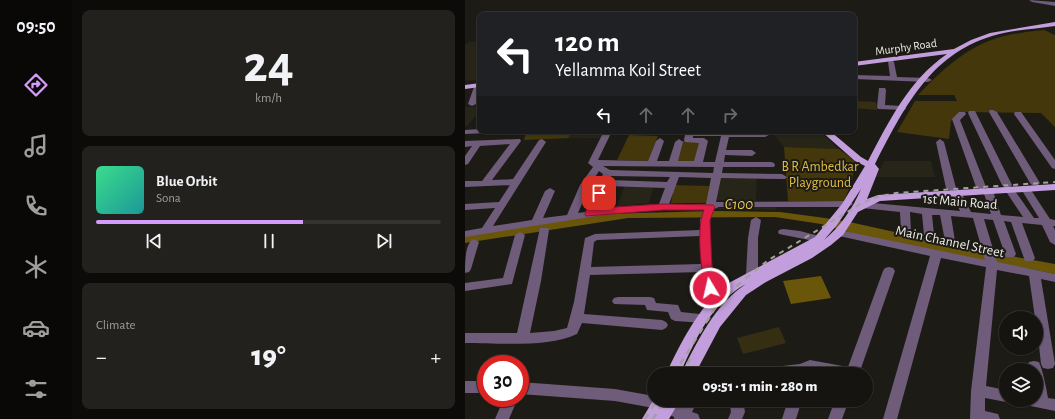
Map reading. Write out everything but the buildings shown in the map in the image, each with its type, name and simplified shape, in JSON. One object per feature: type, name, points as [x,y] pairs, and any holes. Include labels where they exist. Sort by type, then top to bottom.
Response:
[{"type":"main road","points":[[691,367],[715,324],[741,293],[762,279],[827,243],[852,209],[902,108],[944,60],[990,38],[1010,33],[1055,26]]},
{"type":"main road","points":[[925,80],[956,53]]},
{"type":"main road","name":"Murphy Road","points":[[857,65],[891,62],[956,53]]},
{"type":"main road","name":"Murphy Road","points":[[857,65],[956,53]]},
{"type":"main road","points":[[936,56],[944,60]]},
{"type":"main road","points":[[465,84],[477,85]]},
{"type":"main road","points":[[465,87],[477,85]]},
{"type":"main road","points":[[852,209],[872,166],[912,95]]},
{"type":"main road","points":[[829,134],[858,159],[872,166]]},
{"type":"main road","points":[[1008,188],[1035,183],[1055,186]]},
{"type":"main road","points":[[852,209],[878,198],[954,191],[1008,188],[1026,189],[1055,186]]},
{"type":"main road","points":[[676,367],[684,349],[719,296],[729,288],[752,275],[836,231]]},
{"type":"main road","points":[[729,288],[741,293]]},
{"type":"main road","points":[[649,419],[664,407]]},
{"type":"street","points":[[1032,0],[1055,2]]},
{"type":"street","points":[[891,62],[894,78]]},
{"type":"street","points":[[857,77],[925,80]]},
{"type":"street","points":[[468,105],[477,89]]},
{"type":"street","points":[[882,90],[881,107],[902,108]]},
{"type":"street","points":[[993,112],[1035,183]]},
{"type":"street","points":[[972,113],[1008,188],[1030,220]]},
{"type":"street","points":[[962,114],[956,119],[997,218],[1010,254]]},
{"type":"street","points":[[1018,114],[1055,166]]},
{"type":"street","points":[[465,132],[477,131]]},
{"type":"street","points":[[571,217],[607,134]]},
{"type":"street","points":[[690,134],[688,140],[704,142],[698,164]]},
{"type":"street","points":[[719,296],[713,294],[710,288],[705,233],[708,212],[726,134]]},
{"type":"street","points":[[752,134],[765,135]]},
{"type":"street","points":[[465,144],[517,141],[484,184]]},
{"type":"street","points":[[652,163],[660,141]]},
{"type":"street","points":[[485,231],[542,142]]},
{"type":"street","points":[[673,163],[679,142]]},
{"type":"street","points":[[940,142],[954,191],[967,216]]},
{"type":"street","points":[[465,162],[478,143]]},
{"type":"street","points":[[722,152],[752,153]]},
{"type":"street","points":[[595,164],[673,163],[771,165]]},
{"type":"street","points":[[595,164],[608,173],[782,177]]},
{"type":"street","points":[[589,214],[608,173]]},
{"type":"street","points":[[663,207],[675,175]]},
{"type":"street","points":[[465,184],[515,182]]},
{"type":"street","points":[[603,183],[671,185]]},
{"type":"street","points":[[1026,189],[1051,222],[1055,242]]},
{"type":"street","points":[[522,339],[535,281],[540,226],[550,192]]},
{"type":"street","name":"1st Main Road","points":[[465,234],[540,226],[571,217],[615,210],[663,207],[708,212],[718,204],[905,210],[1051,222]]},
{"type":"street","points":[[465,207],[502,205]]},
{"type":"street","points":[[905,210],[905,232]]},
{"type":"street","points":[[927,212],[929,235]]},
{"type":"street","points":[[945,214],[950,241]]},
{"type":"street","points":[[978,217],[991,260],[978,391],[977,418],[993,419]]},
{"type":"street","points":[[1015,219],[1029,258]]},
{"type":"street","points":[[752,275],[753,238],[756,220]]},
{"type":"street","name":"Main Channel Street","points":[[836,231],[936,254],[991,260],[1035,274],[1055,278]]},
{"type":"street","points":[[783,232],[800,234],[819,239]]},
{"type":"street","points":[[465,338],[522,339],[559,336],[572,330],[577,318],[589,240],[595,237],[705,233]]},
{"type":"street","points":[[465,287],[508,281],[520,235]]},
{"type":"street","points":[[465,269],[474,242]]},
{"type":"street","points":[[890,419],[936,254]]},
{"type":"street","points":[[585,271],[707,268]]},
{"type":"street","points":[[855,367],[889,271]]},
{"type":"street","points":[[1035,274],[1048,364]]},
{"type":"street","points":[[618,301],[650,301],[651,307],[674,308],[675,316],[705,318]]},
{"type":"street","points":[[577,318],[662,325]]},
{"type":"street","points":[[808,367],[810,365],[819,367]]},
{"type":"street","points":[[465,387],[477,387]]},
{"type":"street","points":[[529,389],[615,395],[647,402]]},
{"type":"street","points":[[1043,390],[1049,404]]},
{"type":"street","points":[[978,391],[999,395]]},
{"type":"street","points":[[502,419],[507,407]]},
{"type":"street","points":[[667,407],[685,418],[689,407]]},
{"type":"street","points":[[735,419],[737,407]]},
{"type":"street","points":[[789,419],[793,407]]},
{"type":"street","points":[[837,418],[840,407]]},
{"type":"shaded area","points":[[469,42],[477,42],[477,80],[465,81],[465,45]]},
{"type":"shaded area","points":[[465,107],[477,107],[477,114],[467,126],[465,126]]},
{"type":"shaded area","points":[[526,134],[603,134],[601,138],[524,139]]},
{"type":"shaded area","points":[[773,134],[822,134],[839,149],[784,147]]},
{"type":"shaded area","points":[[884,161],[931,161],[935,177],[876,177]]},
{"type":"shaded area","points":[[718,177],[757,177],[756,201],[714,200]]},
{"type":"shaded area","points":[[625,184],[654,186],[649,203],[617,206]]},
{"type":"shaded area","points":[[776,205],[776,210],[714,209],[718,208]]},
{"type":"shaded area","points":[[713,211],[780,212],[854,223],[967,248],[1055,264],[1055,274],[930,250],[851,233],[821,224],[775,217],[628,218],[465,243],[465,236],[603,214]]},
{"type":"shaded area","points":[[821,276],[831,298],[791,304],[783,281]]},
{"type":"green space","points":[[1044,30],[1055,35],[1055,127],[1041,113],[962,112],[951,121],[949,139],[897,132],[915,101],[957,101],[954,95],[918,95],[942,71],[960,57],[979,45],[989,41],[1017,34]]},
{"type":"green space","points":[[526,134],[571,134],[568,138],[524,140]]},
{"type":"green space","points":[[629,135],[658,136],[648,161],[617,160]]},
{"type":"green space","points":[[680,141],[700,141],[695,161],[675,161]]},
{"type":"green space","name":"B R Ambedkar Playground","points":[[784,147],[839,149],[855,161],[852,181],[845,199],[843,201],[788,201]]},
{"type":"green space","points":[[674,185],[709,186],[708,203],[671,203]]},
{"type":"railway","points":[[755,271],[767,261],[862,203],[877,197],[896,193],[1055,182]]},
{"type":"railway","points":[[678,367],[715,308],[739,284],[756,270]]},
{"type":"railway","points":[[685,367],[694,353]]},
{"type":"railway","points":[[645,419],[653,407]]},
{"type":"railway","points":[[653,419],[661,407]]},
{"type":"route","points":[[599,193],[589,214],[615,210],[663,207],[710,207],[705,220],[705,233],[710,288]]},
{"type":"water label","name":"C100","points":[[739,204]]}]
